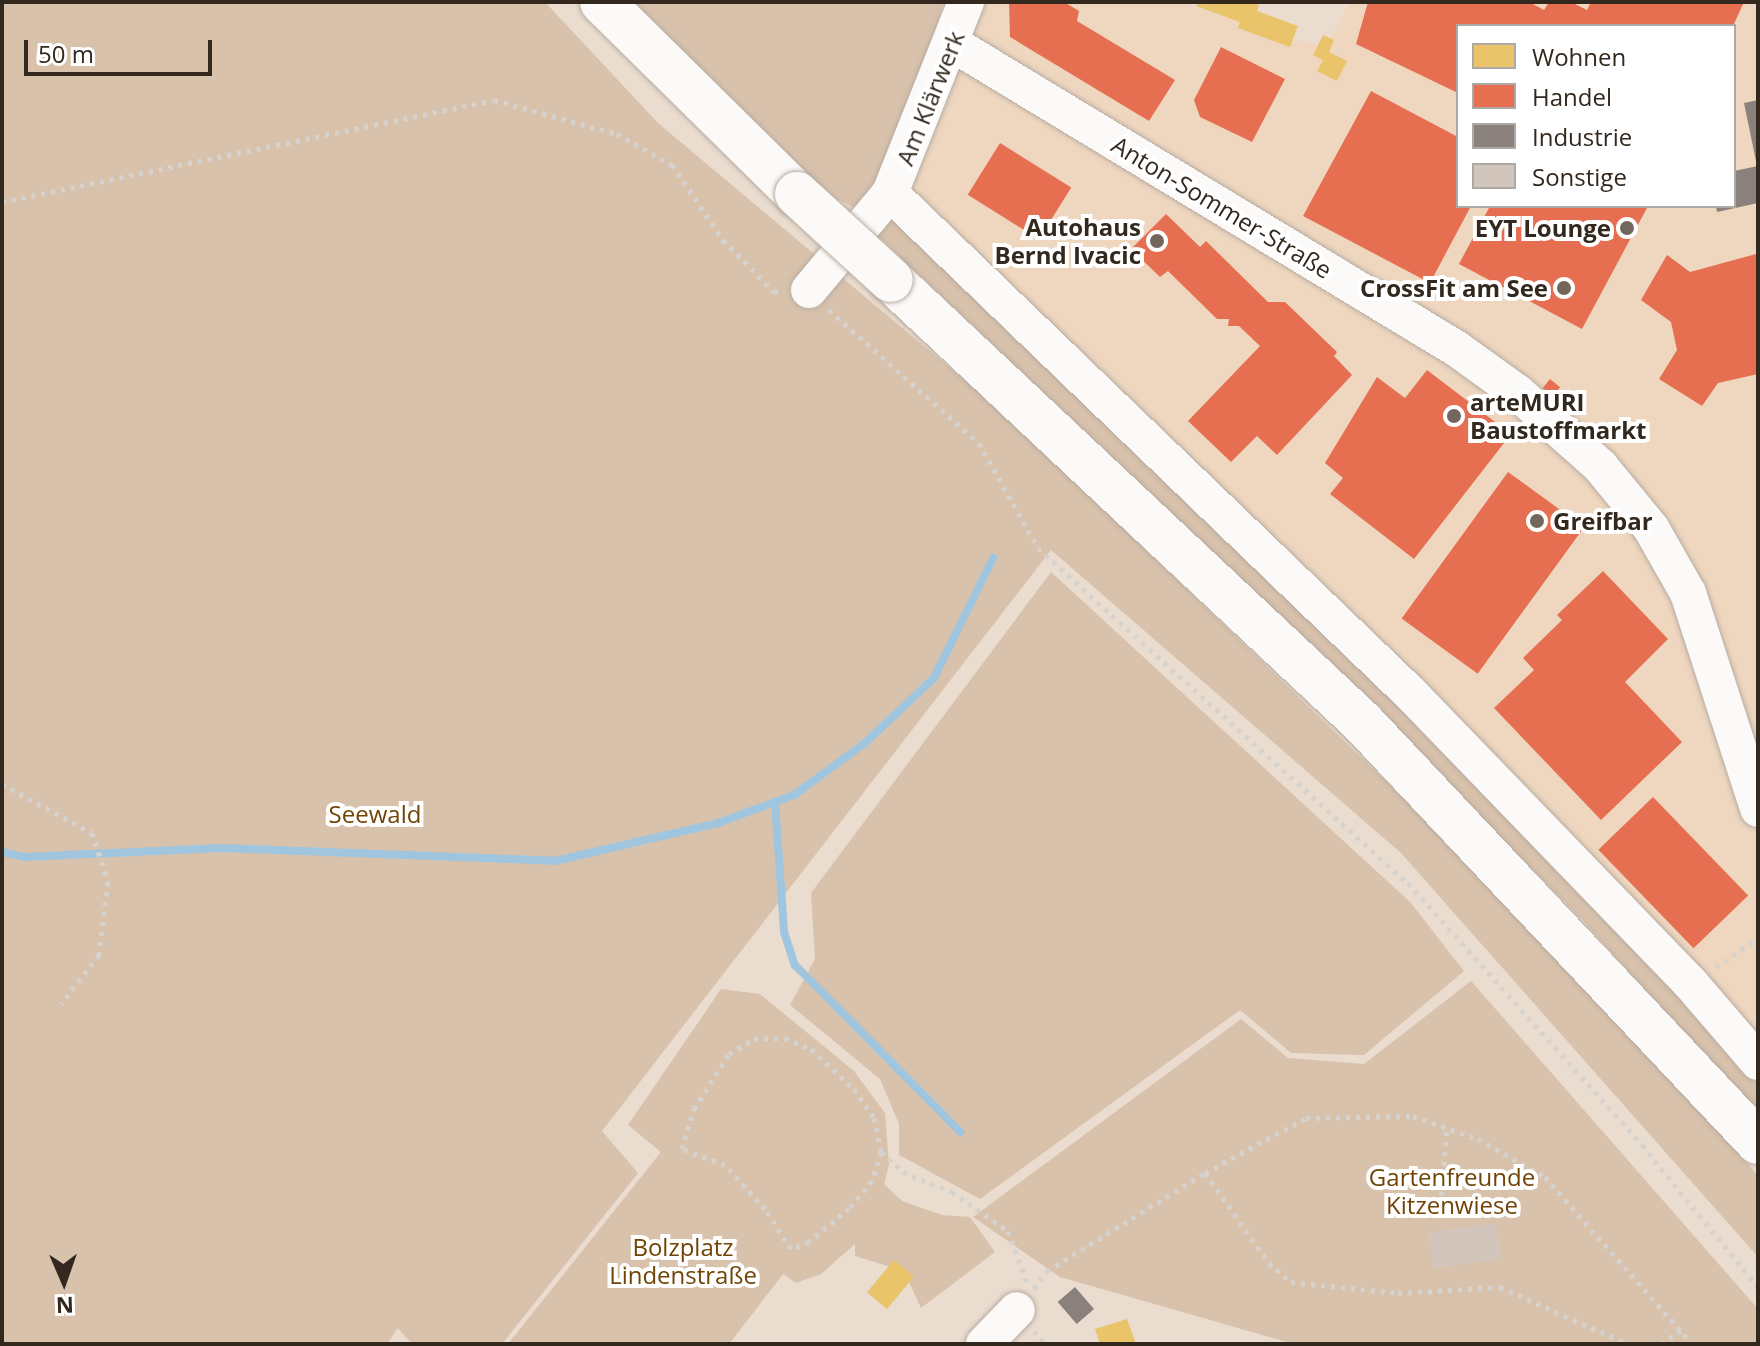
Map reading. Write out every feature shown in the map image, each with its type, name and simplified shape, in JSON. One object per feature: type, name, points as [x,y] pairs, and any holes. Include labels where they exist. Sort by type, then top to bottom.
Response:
[{"type":"main road","points":[[602,2],[797,194],[1363,723],[1758,1142]]},
{"type":"street","name":"Am Klärwerk","points":[[809,290],[890,193],[953,44],[966,2]]},
{"type":"street","name":"Anton-Sommer-Straße","points":[[953,44],[1457,349],[1535,407],[1600,466],[1651,528],[1688,593],[1758,809]]},
{"type":"street","points":[[890,193],[1411,694],[1691,984],[1758,1062]]},
{"type":"street","points":[[984,1344],[1017,1310]]},
{"type":"path","points":[[2,202],[494,100],[617,134],[672,165],[723,240],[774,292],[809,290],[979,443],[1038,548],[1408,883],[1642,1145],[1758,1287]]},
{"type":"path","points":[[2,784],[92,833],[108,882],[99,955],[61,1004]]},
{"type":"path","points":[[1691,984],[1758,938]]},
{"type":"path","points":[[881,1152],[872,1181],[849,1208],[832,1226],[791,1249],[765,1209],[725,1165],[682,1149],[694,1109],[729,1054],[754,1039],[785,1038],[811,1049],[854,1089],[874,1118],[881,1152],[903,1172],[952,1192],[1008,1231],[1029,1281],[1026,1298],[1047,1271],[1205,1173],[1306,1118],[1413,1116],[1447,1128],[1545,1177],[1692,1344]]},
{"type":"path","points":[[1441,1195],[1447,1128]]},
{"type":"path","points":[[1205,1173],[1269,1263],[1291,1282],[1398,1293],[1500,1287],[1628,1344]]},
{"type":"path","points":[[1661,1344],[1681,1330]]},
{"type":"shaded area","points":[[971,2],[1180,2],[1325,48],[1350,2],[1758,2],[1758,1061],[897,192]]},
{"type":"green space","name":"Seewald","points":[[2,2],[545,2],[658,123],[1007,416],[1486,878],[1681,1080],[1758,1176],[1758,1257],[1401,853],[1051,550],[602,1131],[638,1173],[502,1344],[412,1344],[398,1328],[387,1344],[2,1344]]},
{"type":"green space","points":[[622,2],[943,2],[911,134],[857,209],[819,190]]},
{"type":"green space","points":[[895,209],[1548,847],[1758,1081],[1758,1116],[1580,917],[1276,612],[876,234]]},
{"type":"green space","points":[[1051,572],[1410,902],[1464,971],[1364,1055],[1291,1053],[1240,1010],[980,1199],[899,1155],[899,1124],[880,1079],[790,1005],[815,959],[811,893]]},
{"type":"green space","name":"Gartenfreunde Kitzenwiese","points":[[1471,981],[1758,1309],[1758,1344],[1294,1344],[1060,1277],[973,1217],[1241,1019],[1288,1058],[1364,1064]]},
{"type":"green space","name":"Bolzplatz Lindenstraße","points":[[721,989],[760,994],[854,1071],[885,1113],[889,1165],[884,1184],[902,1201],[942,1215],[970,1217],[995,1252],[921,1308],[904,1271],[855,1256],[855,1244],[821,1274],[796,1283],[783,1274],[729,1344],[508,1344],[661,1152],[628,1125]]},
{"type":"building: Wohnen","points":[[1199,2],[1250,2],[1259,5],[1257,11],[1298,26],[1290,47],[1238,28],[1240,22],[1196,6]]},
{"type":"building: Wohnen","points":[[1323,35],[1334,40],[1329,52],[1347,61],[1337,81],[1317,71],[1323,60],[1313,55]]},
{"type":"building: Wohnen","points":[[894,1260],[914,1277],[887,1309],[867,1292]]},
{"type":"building: Wohnen","points":[[1127,1319],[1136,1344],[1100,1344],[1095,1329]]},
{"type":"building: Handel","points":[[1009,2],[1064,2],[1079,11],[1077,21],[1175,80],[1149,121],[1010,37]]},
{"type":"building: Handel","points":[[1368,2],[1529,2],[1544,10],[1549,2],[1571,2],[1587,10],[1591,2],[1744,2],[1734,24],[1456,24],[1456,92],[1356,44]]},
{"type":"building: Handel","points":[[1221,47],[1285,79],[1252,142],[1200,117],[1194,100]]},
{"type":"building: Handel","points":[[1371,91],[1456,136],[1456,208],[1470,208],[1430,283],[1303,216]]},
{"type":"building: Handel","points":[[1000,143],[1071,188],[1039,239],[968,195]]},
{"type":"building: Handel","points":[[1489,208],[1647,208],[1582,329],[1459,264]]},
{"type":"building: Handel","points":[[1166,214],[1200,247],[1206,241],[1268,302],[1285,302],[1337,352],[1334,356],[1352,375],[1277,455],[1257,436],[1231,462],[1188,421],[1260,346],[1239,326],[1228,326],[1229,319],[1217,319],[1168,271],[1160,277],[1131,249]]},
{"type":"building: Handel","points":[[1756,254],[1758,374],[1718,383],[1702,406],[1659,379],[1677,350],[1671,322],[1641,300],[1667,255],[1690,272]]},
{"type":"building: Handel","points":[[1427,370],[1511,434],[1414,559],[1330,494],[1343,478],[1325,463],[1377,377],[1405,398]]},
{"type":"building: Handel","points":[[1550,379],[1560,387],[1553,397],[1542,388]]},
{"type":"building: Handel","points":[[1508,472],[1584,527],[1478,674],[1402,618]]},
{"type":"building: Handel","points":[[1603,571],[1668,639],[1625,682],[1682,742],[1601,820],[1494,708],[1534,670],[1523,658],[1562,620],[1557,615]]},
{"type":"building: Handel","points":[[1653,797],[1748,896],[1693,948],[1598,850]]},
{"type":"building: Industrie","points":[[1758,100],[1758,165],[1757,166],[1744,103]]},
{"type":"building: Industrie","points":[[1758,166],[1758,203],[1736,208],[1736,171]]},
{"type":"building: Industrie","points":[[1075,1287],[1094,1309],[1077,1324],[1058,1302]]},
{"type":"building: Sonstige","points":[[1496,1223],[1501,1259],[1434,1268],[1429,1232]]},
{"type":"waterway","points":[[2,852],[24,857],[221,848],[555,861],[718,823],[794,795],[865,743],[934,678],[993,558]]},
{"type":"waterway","points":[[775,802],[784,932],[795,965],[960,1132]]},
{"type":"place","name":"EYT Lounge","points":[[1627,228]]},
{"type":"place","name":"Autohaus Bernd Ivacic","points":[[1157,241]]},
{"type":"place","name":"CrossFit am See","points":[[1564,288]]},
{"type":"place","name":"arteMURI Baustoffmarkt","points":[[1454,416]]},
{"type":"place","name":"Greifbar","points":[[1537,521]]}]
